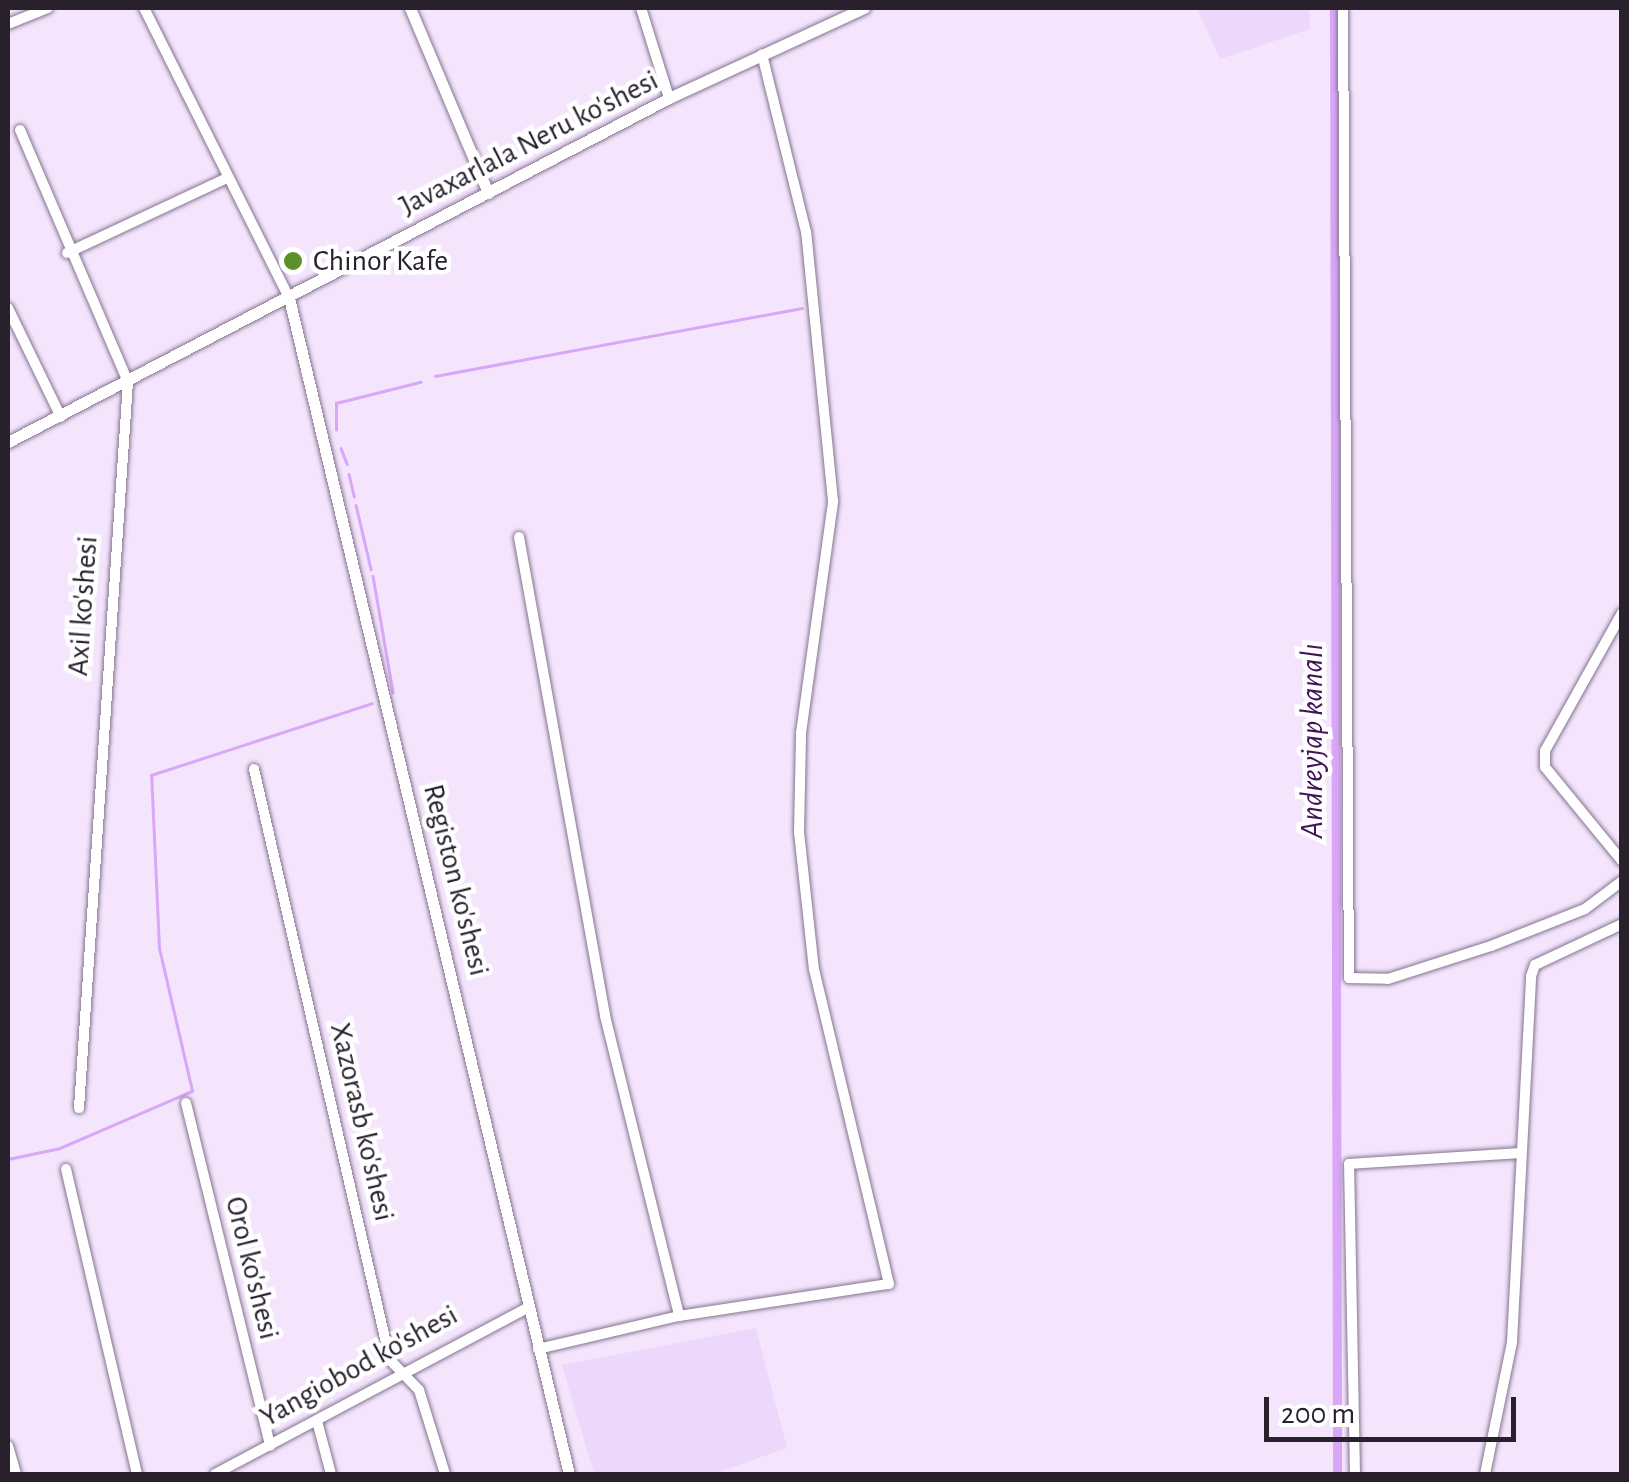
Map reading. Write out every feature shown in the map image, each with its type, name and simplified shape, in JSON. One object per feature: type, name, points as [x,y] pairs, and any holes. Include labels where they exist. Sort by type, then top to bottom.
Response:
[{"type":"street","points":[[8,24],[48,8]]},
{"type":"street","points":[[144,8],[289,298]]},
{"type":"street","points":[[410,8],[488,193]]},
{"type":"street","points":[[641,8],[669,98]]},
{"type":"street","name":"Javaxarlala Neru ko'shesi","points":[[8,442],[669,98],[864,8]]},
{"type":"street","points":[[1343,8],[1349,978],[1388,979],[1490,946],[1584,909],[1622,881]]},
{"type":"street","points":[[538,1349],[678,1316],[889,1284],[814,970],[801,852],[801,733],[833,501],[806,232],[762,54]]},
{"type":"street","name":"Axil ko'shesi","points":[[20,130],[68,253],[128,382],[79,1108]]},
{"type":"street","points":[[68,253],[228,178]]},
{"type":"street","name":"Registon ko'shesi","points":[[289,298],[569,1474]]},
{"type":"street","points":[[8,308],[61,417]]},
{"type":"street","points":[[518,537],[604,1016],[678,1316]]},
{"type":"street","points":[[1622,612],[1558,726],[1545,767],[1622,861]]},
{"type":"street","name":"Xazorasb ko'shesi","points":[[254,769],[399,1370],[418,1390],[445,1474]]},
{"type":"street","points":[[1484,1474],[1512,1342],[1520,1153],[1535,965],[1622,924]]},
{"type":"street","name":"Orol ko'shesi","points":[[186,1103],[270,1446]]},
{"type":"street","points":[[1355,1474],[1349,1164],[1520,1153]]},
{"type":"street","points":[[66,1170],[138,1474]]},
{"type":"street","name":"Yangiobod ko'shesi","points":[[215,1474],[317,1421],[399,1370],[528,1307]]},
{"type":"street","points":[[317,1421],[331,1474]]},
{"type":"street","points":[[8,1446],[16,1474]]},
{"type":"shaded area","points":[[1197,8],[1309,8],[1310,29],[1220,59]]},
{"type":"shaded area","points":[[756,1328],[787,1448],[713,1474],[594,1474],[562,1365]]},
{"type":"waterway","name":"Andreyjap kanalı","points":[[1334,8],[1337,1474]]},
{"type":"waterway","points":[[435,376],[802,308]]},
{"type":"waterway","points":[[336,430],[336,403],[420,382]]},
{"type":"waterway","points":[[341,448],[347,464]]},
{"type":"waterway","points":[[349,474],[354,496]]},
{"type":"waterway","points":[[356,505],[371,569]]},
{"type":"waterway","points":[[373,576],[393,692]]},
{"type":"waterway","points":[[8,1159],[60,1148],[192,1091],[159,948],[151,775],[372,703]]},
{"type":"place","name":"Chinor Kafe","points":[[293,261]]}]
